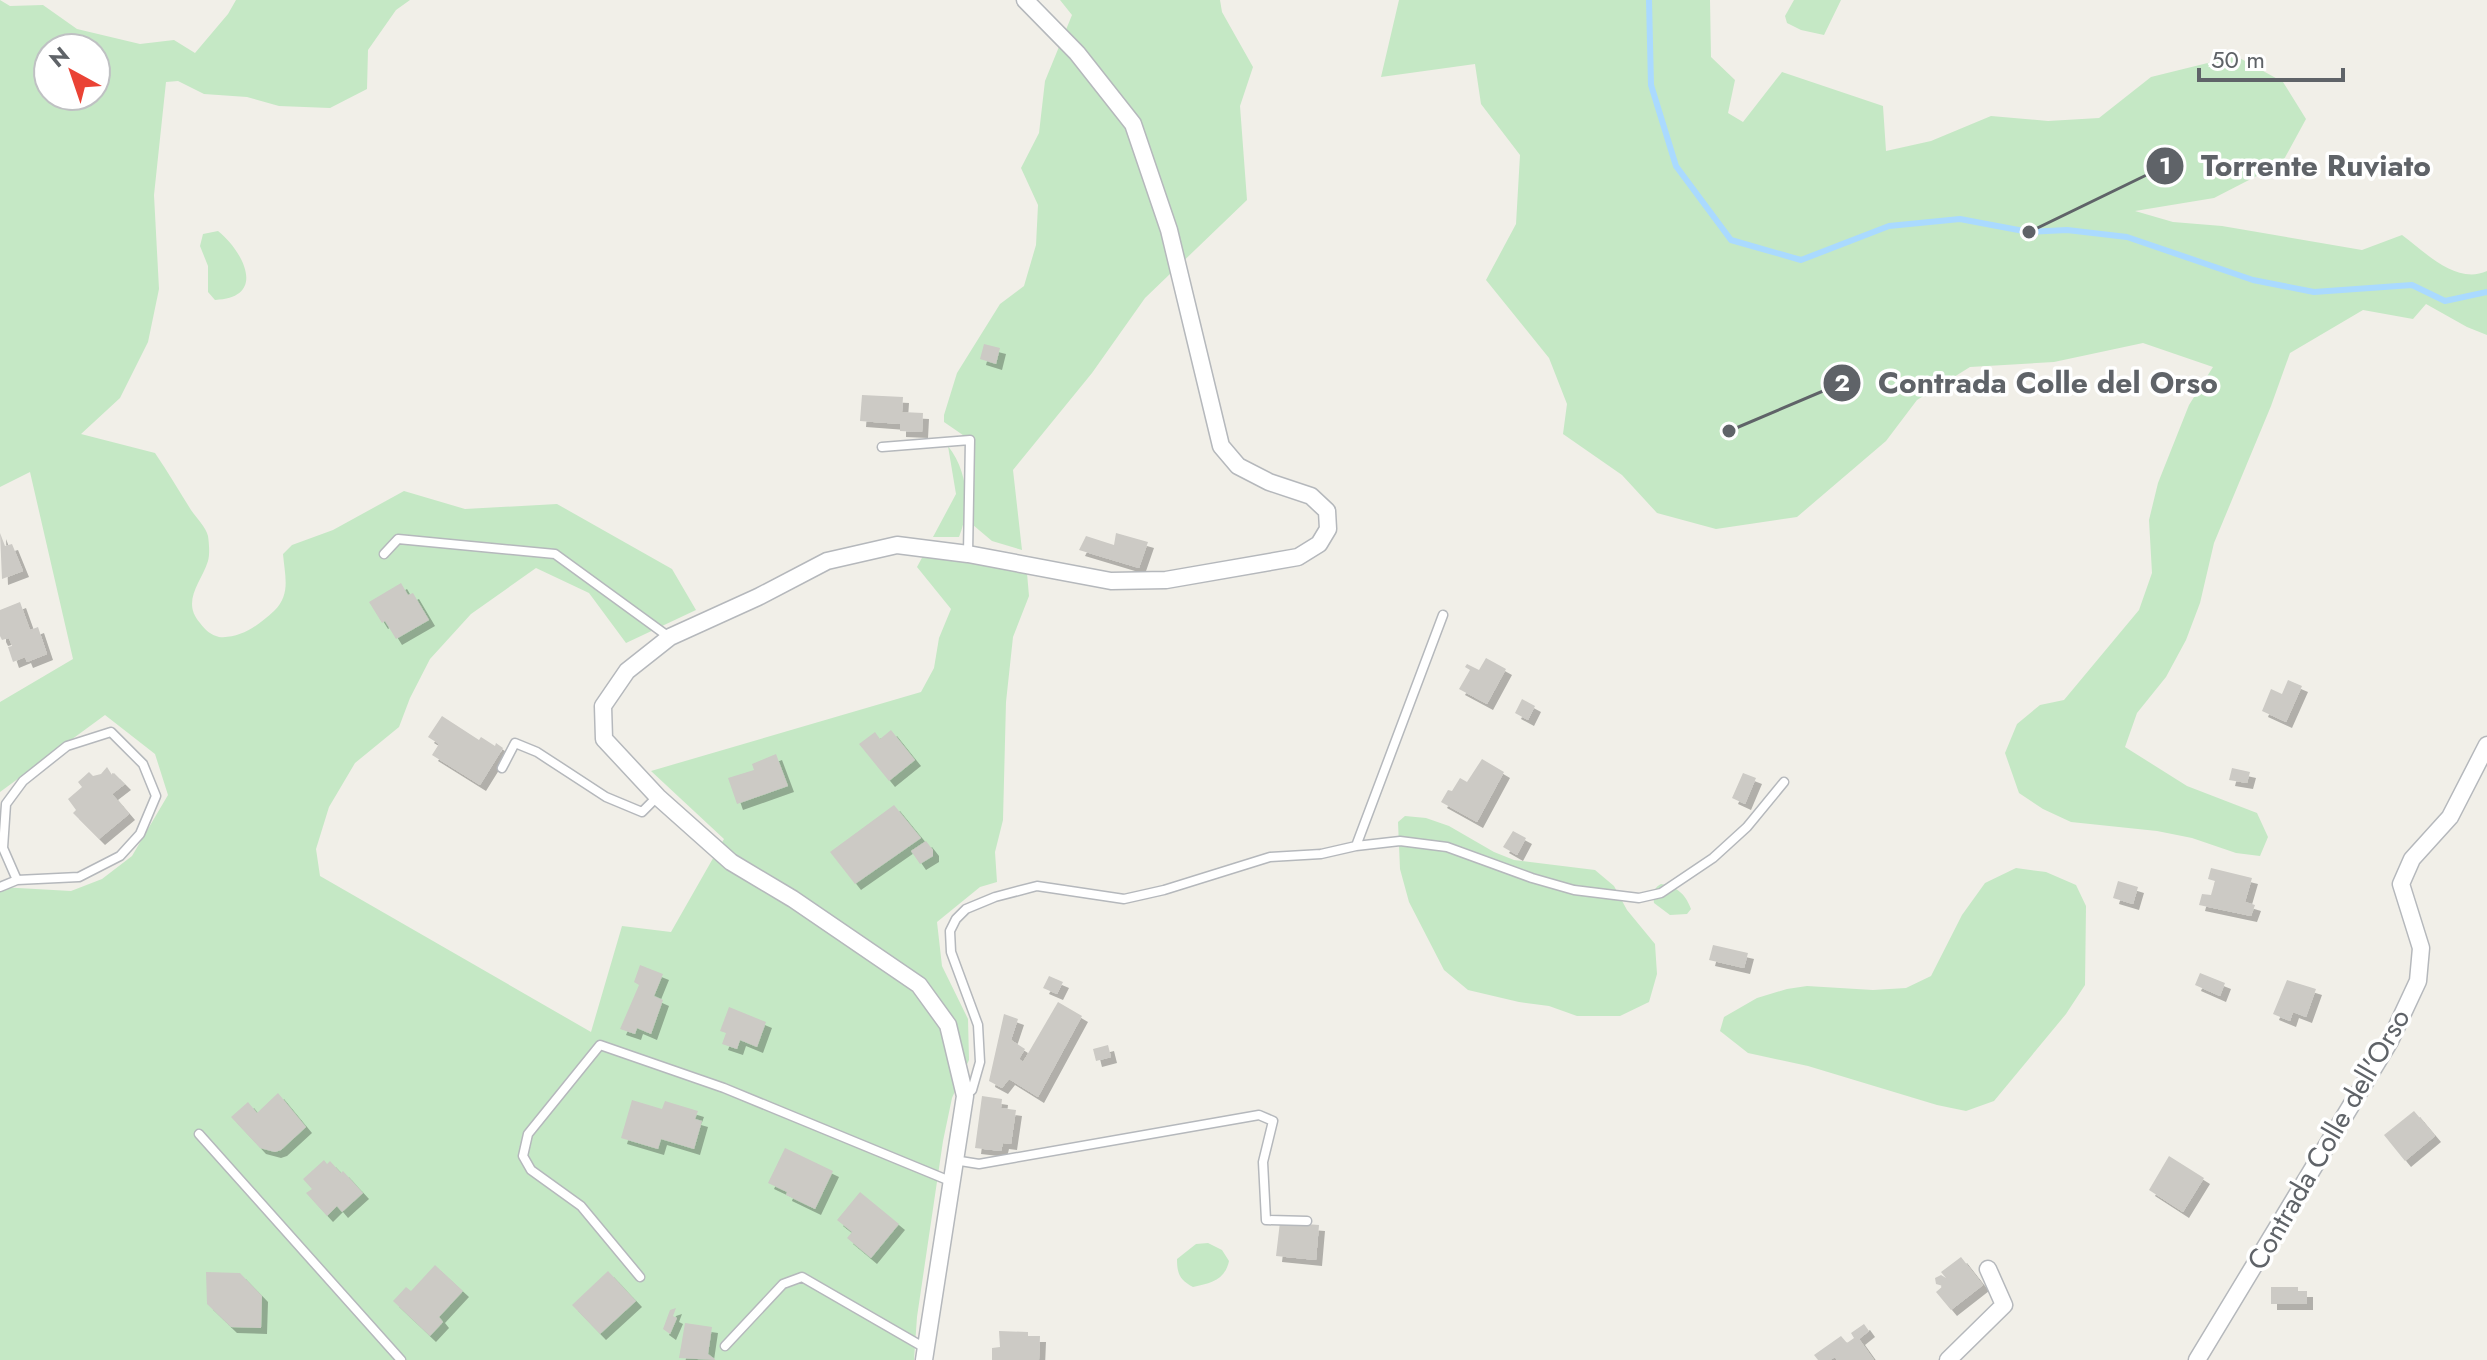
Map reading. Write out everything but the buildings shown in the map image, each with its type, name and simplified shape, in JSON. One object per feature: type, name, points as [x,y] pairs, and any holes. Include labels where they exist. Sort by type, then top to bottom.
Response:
[{"type":"street","points":[[924,1354],[965,1096],[948,1025],[919,985],[793,899],[731,862],[658,797],[604,739],[603,706],[627,671],[670,637],[827,561],[897,545],[968,554],[1111,581],[1166,580],[1298,557],[1319,544],[1328,529],[1327,511],[1311,496],[1269,482],[1238,466],[1221,446],[1169,230],[1133,124],[1077,53],[1025,0]]},
{"type":"street","name":"Contrada Colle dell'Orso","points":[[2197,1360],[2390,1041],[2418,981],[2421,948],[2401,884],[2412,859],[2450,817],[2486,750]]},
{"type":"street","points":[[1948,1360],[2004,1305],[1988,1269]]},
{"type":"lane","points":[[882,447],[970,440],[968,554]]},
{"type":"lane","points":[[384,554],[398,539],[555,554],[670,637]]},
{"type":"lane","points":[[1356,846],[1443,615]]},
{"type":"lane","points":[[0,887],[17,880],[79,877],[120,856],[140,834],[156,796],[143,764],[111,732],[67,746],[23,781],[6,804],[3,848],[17,880]]},
{"type":"lane","points":[[502,768],[515,743],[537,752],[606,797],[642,812],[658,797]]},
{"type":"lane","points":[[965,1096],[972,1090],[980,1062],[978,1025],[951,952],[950,931],[966,909],[995,897],[1037,886],[1124,899],[1164,890],[1270,857],[1321,854],[1400,841],[1447,847],[1574,890],[1639,898],[1661,893],[1713,858],[1747,827],[1784,782]]},
{"type":"lane","points":[[640,1277],[581,1206],[531,1170],[523,1156],[528,1134],[600,1045],[724,1088],[950,1181]]},
{"type":"lane","points":[[953,1160],[979,1164],[1259,1115],[1273,1121],[1263,1162],[1266,1220],[1307,1221]]},
{"type":"lane","points":[[199,1134],[401,1360]]},
{"type":"lane","points":[[725,1346],[783,1284],[802,1277],[924,1354]]},
{"type":"green space","points":[[0,0],[10,6],[43,5],[77,29],[90,32],[32,32],[32,112],[112,112],[112,37],[140,44],[174,40],[195,53],[236,0],[410,0],[396,10],[368,50],[367,89],[330,108],[279,106],[247,97],[204,94],[178,81],[166,82],[154,195],[159,289],[148,342],[120,398],[81,434],[155,453],[207,533],[209,558],[194,592],[192,607],[204,628],[219,637],[234,636],[249,630],[279,605],[286,585],[283,554],[292,545],[333,530],[404,491],[465,509],[557,504],[672,569],[696,610],[626,643],[589,593],[536,568],[471,614],[430,659],[399,727],[355,763],[329,807],[316,849],[320,876],[591,1032],[622,926],[671,932],[724,839],[651,771],[921,692],[934,668],[939,638],[951,609],[917,567],[924,554],[1027,573],[1029,596],[1013,637],[1006,702],[1003,820],[995,852],[997,882],[980,887],[937,922],[942,966],[968,1019],[969,1060],[952,1098],[943,1141],[917,1317],[914,1360],[0,1360],[0,887],[71,891],[102,879],[132,856],[168,795],[155,754],[105,715],[0,792],[0,702],[73,659],[30,472],[0,487]]},
{"type":"green space","points":[[1060,0],[1220,0],[1222,12],[1253,67],[1240,106],[1247,200],[1145,298],[1092,373],[1013,470],[1022,550],[992,541],[973,525],[973,442],[944,422],[944,415],[957,373],[1000,304],[1024,286],[1036,245],[1038,205],[1021,168],[1039,133],[1045,81],[1072,15]]},
{"type":"green space","points":[[1399,0],[1710,0],[1711,57],[1735,80],[1728,113],[1743,122],[1782,72],[1883,106],[1886,151],[1931,141],[1991,116],[2048,121],[2099,118],[2151,77],[2236,56],[2283,82],[2306,119],[2282,163],[2214,198],[2135,211],[2173,222],[2222,226],[2362,250],[2402,235],[2431,258],[2453,270],[2464,274],[2487,271],[2487,335],[2426,304],[2413,319],[2363,310],[2290,353],[2214,543],[2200,603],[2186,640],[2166,677],[2137,713],[2125,747],[2187,786],[2257,813],[2268,837],[2260,856],[2236,853],[2192,838],[2157,831],[2071,822],[2019,793],[2005,753],[2017,724],[2040,705],[2064,700],[2139,610],[2152,573],[2149,520],[2158,483],[2189,405],[2213,367],[2143,343],[2054,362],[1970,367],[1917,400],[1886,441],[1797,517],[1716,529],[1657,513],[1622,475],[1563,434],[1567,404],[1549,358],[1486,280],[1516,224],[1520,155],[1481,104],[1475,64],[1381,77]]},
{"type":"green space","points":[[1794,0],[1841,0],[1824,35],[1787,23],[1785,16]]},
{"type":"green space","points":[[218,231],[242,261],[246,283],[241,291],[231,297],[215,300],[208,292],[208,266],[200,246],[203,234]]},
{"type":"green space","points":[[948,446],[960,467],[966,490],[965,514],[959,537],[933,537],[956,494]]},
{"type":"green space","points":[[1405,816],[1426,818],[1449,826],[1514,860],[1595,870],[1614,886],[1627,910],[1655,944],[1657,974],[1649,1002],[1620,1016],[1577,1016],[1549,1006],[1468,990],[1444,970],[1409,902],[1400,869],[1398,822]]},
{"type":"green space","points":[[2016,868],[2046,872],[2076,885],[2086,906],[2085,985],[2066,1014],[1994,1101],[1966,1111],[1937,1105],[1808,1066],[1748,1053],[1720,1031],[1724,1017],[1757,998],[1787,989],[1807,986],[1873,990],[1906,988],[1931,976],[1962,915],[1985,883]]},
{"type":"green space","points":[[1661,884],[1683,895],[1691,909],[1687,914],[1670,915],[1654,903],[1654,892]]},
{"type":"green space","points":[[1208,1243],[1222,1250],[1229,1261],[1227,1267],[1216,1280],[1193,1287],[1180,1276],[1177,1259],[1196,1244]]},
{"type":"waterway","points":[[1649,0],[1651,85],[1676,166],[1731,240],[1801,260],[1889,226],[1960,219],[2029,232],[2067,230],[2127,237],[2253,280],[2314,292],[2412,285],[2445,301],[2487,292]]},
{"type":"place","name":"Torrente Ruviato","points":[[2029,232]]},
{"type":"place","name":"Contrada Colle del Orso","points":[[1729,431]]}]
